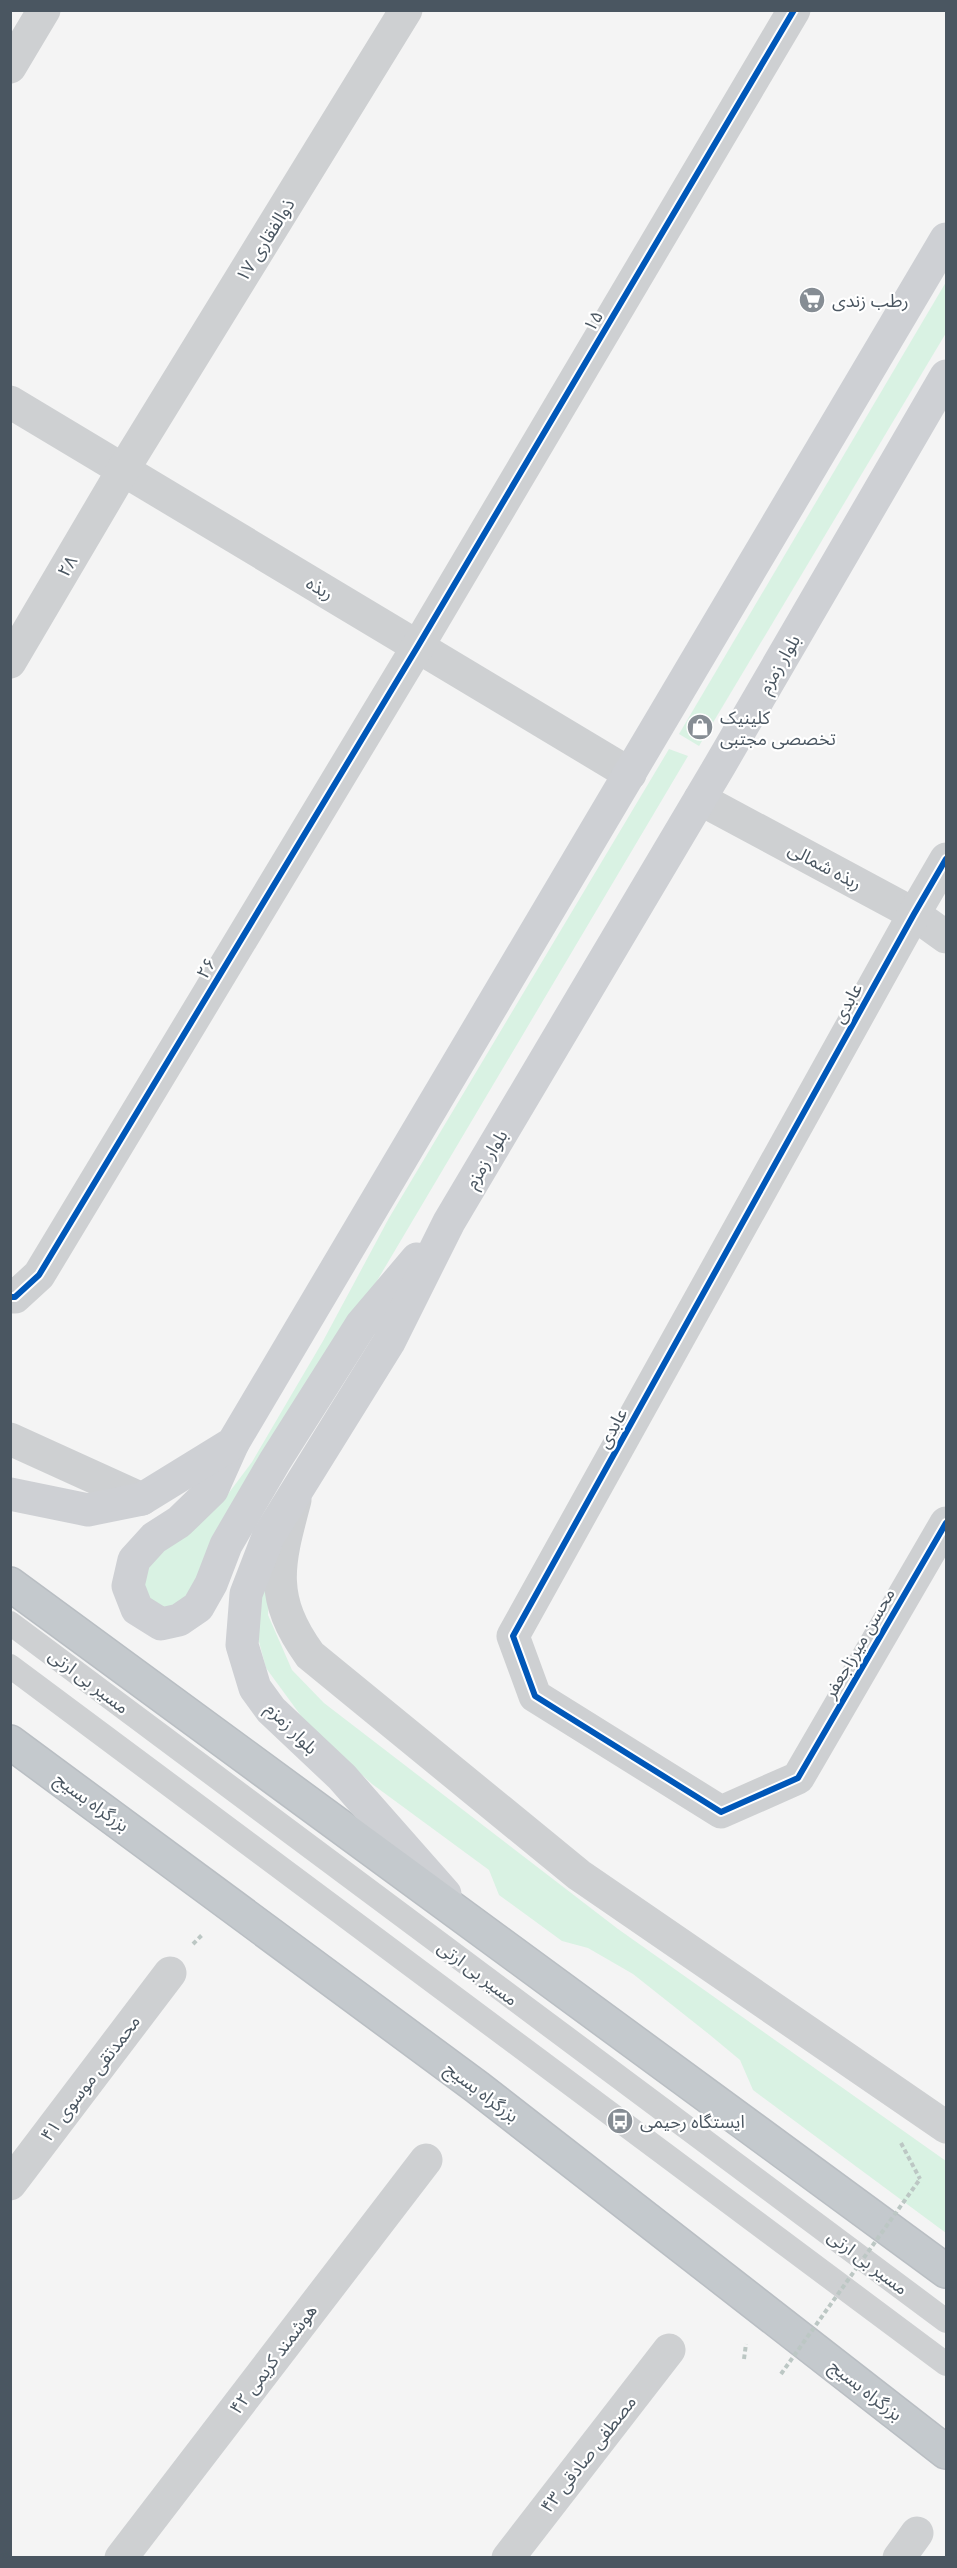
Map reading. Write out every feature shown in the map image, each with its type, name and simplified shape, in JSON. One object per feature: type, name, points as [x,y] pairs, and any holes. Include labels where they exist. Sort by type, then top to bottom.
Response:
[{"type":"highway","points":[[10,1584],[946,2271]]},
{"type":"highway","name":"بزرگراه بسیج","points":[[10,1742],[477,2087],[946,2452]]},
{"type":"main road","points":[[449,1222],[361,1325],[226,1545],[211,1584],[198,1607],[179,1620],[161,1624],[136,1609],[128,1586],[134,1560],[154,1538],[179,1522],[212,1490],[233,1443],[946,239]]},
{"type":"main road","name":"بلوار زمزم","points":[[468,1920],[342,1777],[271,1710],[255,1688],[243,1645],[246,1594],[268,1537],[389,1342],[449,1222],[700,799],[946,376]]},
{"type":"main road","points":[[10,1494],[88,1510],[142,1499],[233,1443]]},
{"type":"street","points":[[10,67],[44,10]]},
{"type":"street","name":"ذوالفقاری ۱۷","points":[[123,470],[406,10]]},
{"type":"street","name":"۱۵","points":[[418,646],[794,10]]},
{"type":"street","name":"ربذه","points":[[10,402],[630,774]]},
{"type":"street","name":"۲۸","points":[[10,662],[123,470]]},
{"type":"street","name":"۲۶","points":[[10,1297],[15,1297],[39,1275],[418,646]]},
{"type":"street","name":"ربذه شمالی","points":[[700,799],[914,914],[946,937]]},
{"type":"street","points":[[914,914],[946,859]]},
{"type":"street","name":"عابدی","points":[[798,1778],[721,1812],[535,1696],[513,1636],[914,914]]},
{"type":"street","points":[[10,1439],[142,1499]]},
{"type":"street","points":[[297,1490],[281,1555],[281,1585],[285,1614],[310,1655],[579,1875],[946,2127]]},
{"type":"street","name":"محسن میرزاجعفر","points":[[798,1778],[946,1523]]},
{"type":"street","name":"محمدتقی موسوی ۴۱","points":[[10,2184],[170,1973]]},
{"type":"street","name":"هوشمند کریمی ۴۲","points":[[121,2558],[426,2160]]},
{"type":"street","name":"مصطفی صادقی ۴۳","points":[[508,2558],[669,2350]]},
{"type":"lane","name":"مسیر بی ارتی","points":[[10,1623],[946,2321]]},
{"type":"lane","name":"مسیر بی ارتی","points":[[10,1666],[946,2364]]},
{"type":"path","points":[[781,2374],[920,2179]]},
{"type":"path","points":[[744,2359],[747,2340]]},
{"type":"green space","points":[[946,282],[946,333],[699,746],[679,734]]},
{"type":"green space","points":[[669,749],[688,756],[189,1598],[166,1608],[146,1599],[144,1570],[151,1561],[222,1502],[252,1462],[323,1341],[389,1218]]},
{"type":"green space","points":[[271,1559],[268,1615],[292,1670],[324,1703],[618,1929],[946,2161],[946,2233],[753,2090],[740,2060],[633,1974],[588,1948],[562,1941],[499,1895],[489,1870],[372,1784],[307,1724],[266,1668],[258,1638],[255,1617]]},
{"type":"cycle path","points":[[10,1297],[15,1297],[39,1275],[418,646],[794,10]]},
{"type":"cycle path","points":[[946,859],[513,1636],[535,1696],[721,1812],[798,1778],[946,1523]]},
{"type":"place","name":"رطب زندی","points":[[812,300]]},
{"type":"place","name":"کلینیک تخصصی مجتبی","points":[[700,727]]},
{"type":"place","name":"ایستگاه رحیمی","points":[[620,2121]]}]
